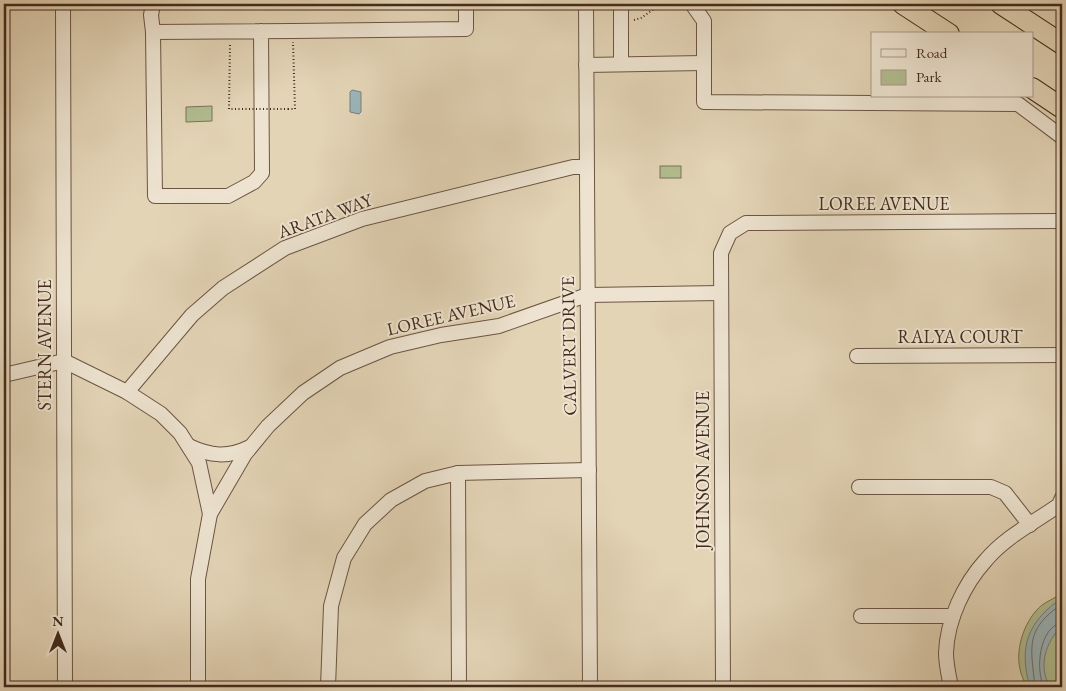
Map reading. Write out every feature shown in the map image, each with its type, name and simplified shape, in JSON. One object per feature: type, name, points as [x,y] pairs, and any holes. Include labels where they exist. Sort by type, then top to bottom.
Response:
[{"type":"highway","points":[[903,4],[946,32]]},
{"type":"highway","points":[[1001,4],[1062,44]]},
{"type":"highway","points":[[1034,89],[1062,108]]},
{"type":"street","name":"STERN AVENUE","points":[[63,4],[64,687]]},
{"type":"street","points":[[153,4],[151,15],[153,32],[154,196],[228,196],[254,182],[262,173],[261,31]]},
{"type":"street","points":[[153,32],[466,29],[466,4]]},
{"type":"street","name":"CALVERT DRIVE","points":[[586,4],[590,687]]},
{"type":"street","points":[[621,4],[622,64]]},
{"type":"street","points":[[692,4],[704,21],[704,102],[1018,104],[1062,137]]},
{"type":"street","points":[[586,65],[703,63]]},
{"type":"street","name":"ARATA WAY","points":[[126,392],[192,315],[223,288],[285,248],[362,219],[573,167],[586,167]]},
{"type":"street","name":"LOREE AVENUE","points":[[720,253],[730,233],[746,223],[1062,221]]},
{"type":"street","name":"JOHNSON AVENUE","points":[[720,253],[723,687]]},
{"type":"street","name":"LOREE AVENUE","points":[[210,514],[230,476],[250,447],[285,408],[303,393],[340,368],[365,356],[413,341],[499,326],[587,295],[720,293]]},
{"type":"street","name":"RALYA COURT","points":[[857,356],[1062,355]]},
{"type":"street","points":[[4,375],[64,361],[126,392],[161,414],[180,433],[189,446],[198,463],[210,514],[198,573],[198,687]]},
{"type":"street","points":[[189,446],[204,453],[218,455],[235,453],[250,447]]},
{"type":"street","points":[[328,687],[331,606],[344,558],[365,524],[391,500],[425,481],[458,473],[588,470]]},
{"type":"street","points":[[458,473],[459,687]]},
{"type":"street","points":[[859,487],[991,487],[1005,493],[1030,525]]},
{"type":"street","points":[[951,687],[946,654],[953,616],[966,588],[986,559],[1059,505],[1062,498]]},
{"type":"street","points":[[861,616],[953,616]]},
{"type":"path","points":[[636,20],[661,4],[664,9],[672,4]]},
{"type":"path","points":[[230,31],[229,109],[295,109],[293,30]]},
{"type":"green space","points":[[212,106],[212,121],[186,122],[186,107]]},
{"type":"green space","points":[[660,166],[681,166],[681,178],[660,178]]},
{"type":"green space","points":[[1062,594],[1062,687],[1027,687],[1021,674],[1019,661],[1020,643],[1026,626],[1042,605]]},
{"type":"water","points":[[352,90],[361,92],[361,112],[359,114],[350,112],[350,92]]},
{"type":"water","points":[[1062,598],[1062,626],[1051,640],[1045,655],[1044,671],[1050,687],[1030,687],[1025,659],[1029,636],[1041,616]]}]
